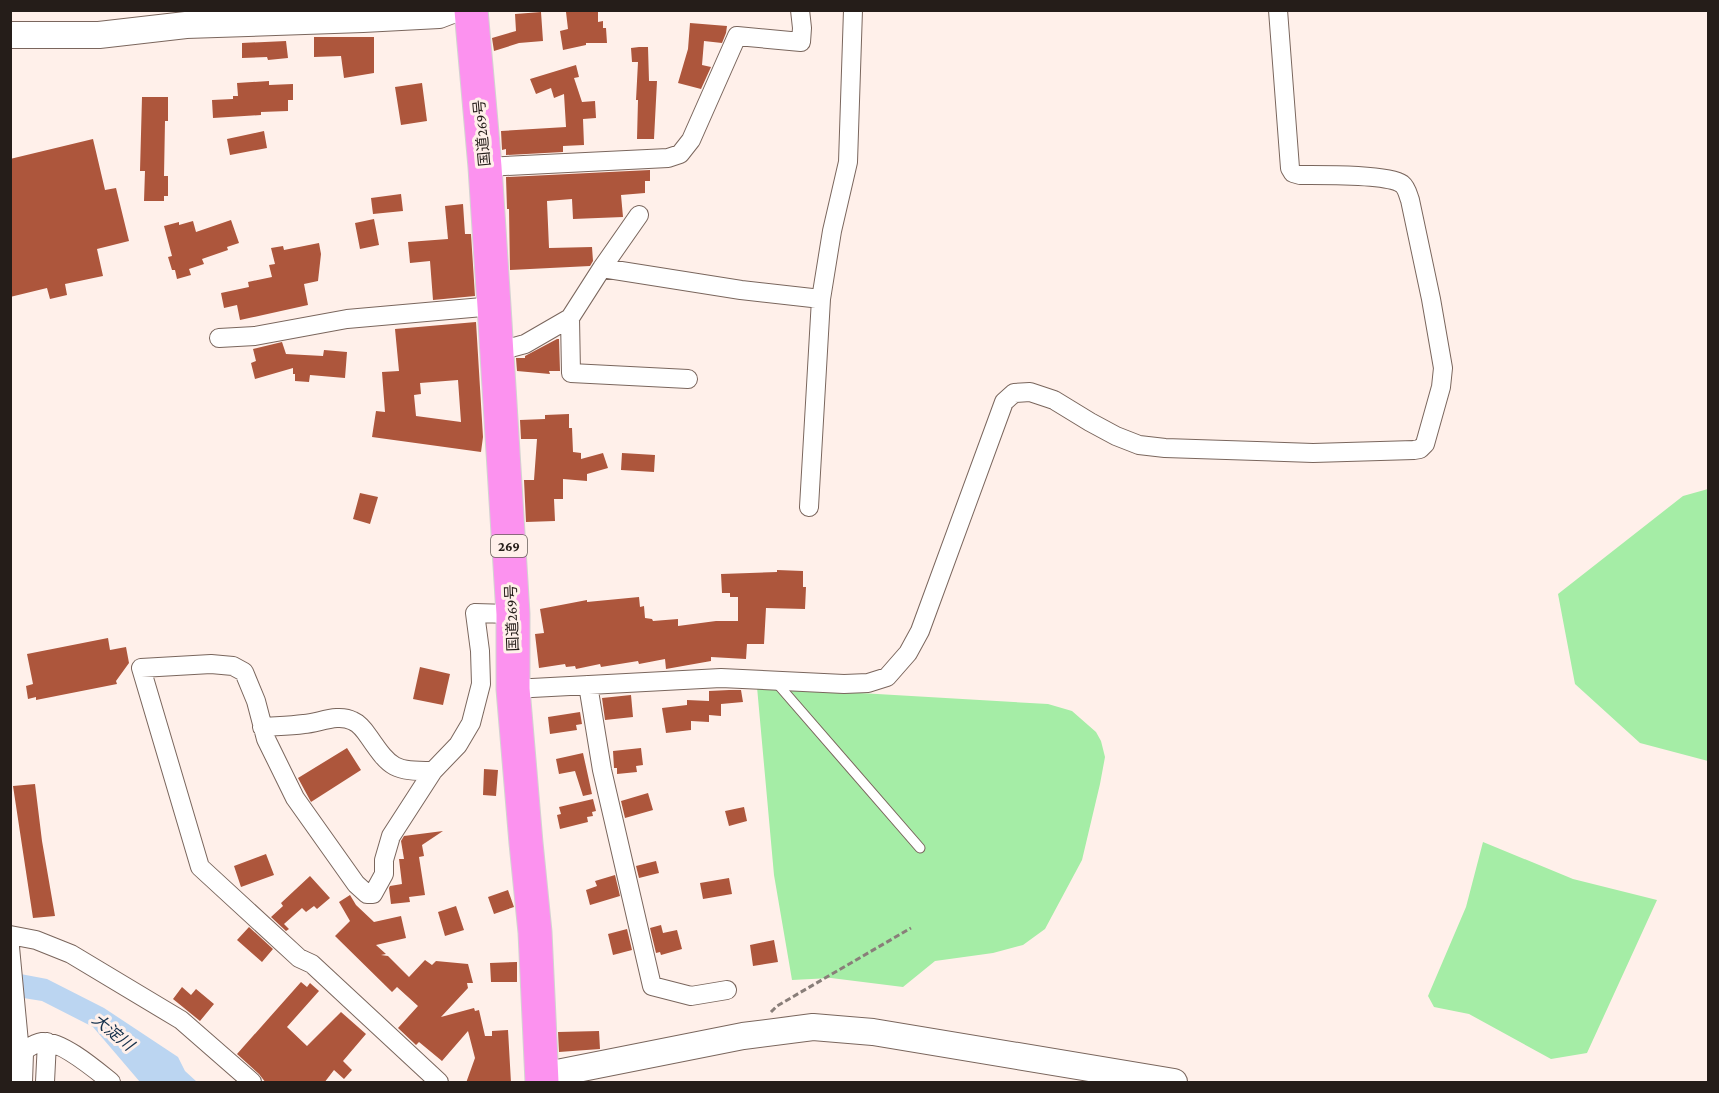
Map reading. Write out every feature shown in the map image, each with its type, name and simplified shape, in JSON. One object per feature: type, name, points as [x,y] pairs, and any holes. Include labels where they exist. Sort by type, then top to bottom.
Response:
[{"type":"highway","name":"国道269号","points":[[471,10],[485,167],[513,614],[513,689],[535,932],[542,1079]]},
{"type":"street","points":[[10,35],[99,35],[186,25],[439,15],[452,10]]},
{"type":"street","points":[[485,167],[668,158],[680,154],[691,140],[737,36],[801,42],[800,10]]},
{"type":"street","points":[[809,507],[821,299],[832,231],[849,162],[853,10]]},
{"type":"street","points":[[513,689],[721,678],[844,684],[868,683],[887,677],[908,653],[920,631],[1004,402],[1014,393],[1030,392],[1054,400],[1116,436],[1139,445],[1165,448],[1313,453],[1414,450],[1425,444],[1441,387],[1443,368],[1410,200],[1401,183],[1385,178],[1300,174],[1293,172],[1290,168],[1278,10]]},
{"type":"street","points":[[496,352],[525,344],[570,318],[639,214]]},
{"type":"street","points":[[602,268],[741,290],[821,299]]},
{"type":"street","points":[[219,338],[255,336],[347,319],[494,306]]},
{"type":"street","points":[[570,318],[570,373],[688,379]]},
{"type":"street","points":[[439,1083],[312,964],[299,958],[200,867],[141,668],[211,664],[233,666],[244,672],[256,701],[266,739],[295,798],[356,884],[367,894],[373,894],[384,874],[384,860],[391,836],[433,771],[458,745],[471,723],[481,684],[480,651],[475,614],[513,614]]},
{"type":"street","points":[[588,686],[602,770],[652,986],[691,996],[727,990]]},
{"type":"street","points":[[262,727],[306,724],[334,718],[352,720],[363,729],[385,760],[396,767],[410,771],[433,771]]},
{"type":"street","points":[[10,935],[36,940],[71,954],[181,1020],[252,1083]]},
{"type":"street","points":[[11,949],[20,1048],[19,1083]]},
{"type":"street","points":[[542,1079],[743,1036],[813,1027],[873,1032],[1173,1083]]},
{"type":"street","points":[[20,1048],[38,1042],[55,1044],[89,1064],[111,1083]]},
{"type":"street","points":[[45,1083],[47,1042]]},
{"type":"lane","points":[[774,679],[920,848]]},
{"type":"path","points":[[769,1014],[777,1006],[911,928]]},
{"type":"green space","points":[[1708,489],[1708,761],[1640,743],[1575,684],[1558,594],[1683,496]]},
{"type":"green space","points":[[757,687],[1048,704],[1072,711],[1096,732],[1105,757],[1082,860],[1045,929],[1023,945],[993,953],[935,961],[903,987],[831,978],[792,980],[774,875]]},
{"type":"green space","points":[[1483,842],[1573,879],[1657,900],[1587,1053],[1551,1059],[1469,1014],[1434,1007],[1428,996],[1466,907]]},
{"type":"water","name":"大淀川","points":[[10,972],[47,979],[104,1008],[178,1057],[185,1071],[197,1082],[140,1082],[93,1027],[42,1001],[11,996]]},
{"type":"building","points":[[598,10],[598,22],[603,21],[603,28],[606,28],[607,43],[586,43],[586,45],[563,50],[560,31],[568,29],[566,12]]},
{"type":"building","points":[[541,12],[543,41],[519,43],[494,51],[492,38],[516,31],[515,14]]},
{"type":"building","points":[[690,23],[727,26],[722,43],[704,41],[702,65],[711,67],[701,89],[678,83],[688,49]]},
{"type":"building","points":[[314,37],[374,37],[374,73],[344,78],[341,56],[314,57]]},
{"type":"building","points":[[286,41],[288,58],[268,60],[267,57],[242,58],[242,43]]},
{"type":"building","points":[[648,47],[649,81],[657,81],[654,139],[637,139],[638,62],[632,62],[631,48]]},
{"type":"building","points":[[576,65],[579,77],[574,78],[582,102],[595,101],[596,118],[583,119],[584,145],[563,146],[563,152],[506,155],[506,149],[502,150],[501,131],[566,127],[564,94],[554,98],[551,88],[536,94],[530,79]]},
{"type":"building","points":[[269,81],[269,85],[293,84],[293,100],[288,100],[288,111],[213,118],[212,100],[233,99],[233,96],[238,96],[237,83]]},
{"type":"building","points":[[422,83],[427,121],[401,125],[395,87]]},
{"type":"building","points":[[142,97],[168,97],[164,176],[168,176],[168,196],[164,196],[164,201],[144,201],[145,171],[140,171]]},
{"type":"building","points":[[264,131],[267,148],[230,155],[227,139]]},
{"type":"building","points":[[93,139],[105,190],[116,188],[129,241],[97,249],[103,276],[65,284],[67,295],[50,299],[47,288],[10,297],[10,159]]},
{"type":"building","points":[[650,170],[650,181],[645,181],[645,193],[621,195],[623,217],[573,219],[572,199],[547,201],[549,248],[592,247],[593,261],[590,266],[510,270],[506,177]]},
{"type":"building","points":[[401,194],[403,211],[373,214],[371,198]]},
{"type":"building","points":[[463,204],[465,234],[471,234],[475,296],[433,300],[430,261],[410,263],[408,242],[448,239],[445,206]]},
{"type":"building","points":[[374,219],[379,245],[360,249],[355,223]]},
{"type":"building","points":[[231,220],[239,243],[227,247],[228,250],[202,259],[204,264],[189,269],[191,275],[177,279],[168,257],[172,256],[164,226],[193,221],[196,232]]},
{"type":"building","points":[[319,243],[321,254],[318,281],[304,284],[308,305],[240,320],[237,305],[224,308],[221,293],[249,287],[248,282],[272,277],[269,265],[275,264],[271,248],[283,246],[284,250]]},
{"type":"building","points":[[476,322],[483,437],[481,452],[372,437],[376,411],[385,412],[382,372],[399,371],[395,329]],"holes":[[[458,380],[461,422],[416,416],[414,395],[421,394],[420,383]]]},
{"type":"building","points":[[559,339],[560,371],[549,371],[550,374],[517,371],[516,358],[525,358]]},
{"type":"building","points":[[282,342],[286,354],[323,356],[324,350],[347,352],[345,378],[310,375],[309,382],[295,381],[293,368],[255,379],[251,363],[256,361],[253,349]]},
{"type":"building","points":[[569,414],[573,452],[581,453],[581,459],[603,453],[608,468],[587,474],[587,481],[563,479],[563,499],[554,499],[555,521],[526,522],[524,480],[534,480],[537,439],[521,439],[520,420],[545,419],[545,415]]},
{"type":"building","points":[[622,453],[655,455],[654,472],[621,470]]},
{"type":"building","points":[[360,493],[378,497],[370,524],[353,519]]},
{"type":"building","points":[[777,570],[803,571],[803,587],[806,587],[805,609],[766,608],[764,644],[747,644],[746,659],[711,657],[711,661],[666,669],[665,659],[601,667],[600,664],[576,669],[575,666],[566,667],[565,664],[539,668],[535,634],[544,633],[540,609],[587,600],[587,602],[639,597],[640,607],[644,606],[645,618],[653,621],[678,619],[678,626],[716,621],[738,621],[738,597],[730,597],[730,593],[722,593],[721,574],[777,572]]},
{"type":"building","points":[[108,638],[110,650],[126,647],[129,663],[116,681],[117,684],[36,700],[36,697],[28,699],[26,686],[33,684],[27,654]]},
{"type":"building","points":[[420,667],[450,674],[443,705],[413,699]]},
{"type":"building","points":[[741,690],[743,702],[721,704],[721,716],[709,715],[709,722],[691,721],[691,730],[666,733],[662,708],[687,705],[687,700],[709,701],[709,691]]},
{"type":"building","points":[[631,695],[633,717],[605,720],[602,698]]},
{"type":"building","points":[[580,712],[582,724],[576,725],[577,730],[550,734],[548,717]]},
{"type":"building","points":[[347,748],[361,770],[311,802],[298,778]]},
{"type":"building","points":[[641,748],[643,765],[636,766],[637,772],[617,774],[617,768],[614,768],[613,751]]},
{"type":"building","points":[[583,753],[592,794],[583,796],[575,771],[559,774],[556,759]]},
{"type":"building","points":[[484,769],[498,770],[496,796],[483,795]]},
{"type":"building","points":[[35,784],[55,916],[33,918],[13,786]]},
{"type":"building","points":[[648,793],[653,810],[625,818],[621,801]]},
{"type":"building","points":[[593,799],[596,811],[592,812],[593,816],[587,817],[588,822],[560,829],[557,815],[561,814],[559,807]]},
{"type":"building","points":[[744,807],[747,821],[729,826],[725,811]]},
{"type":"building","points":[[443,831],[422,845],[424,856],[419,857],[425,895],[409,897],[410,902],[391,904],[390,886],[402,884],[399,859],[404,859],[401,841],[404,836]]},
{"type":"building","points":[[266,854],[274,875],[241,887],[234,866]]},
{"type":"building","points":[[656,861],[659,873],[639,878],[636,866]]},
{"type":"building","points":[[615,875],[620,896],[590,905],[586,890],[597,886],[595,881]]},
{"type":"building","points":[[310,876],[330,898],[317,909],[314,906],[306,912],[302,908],[284,924],[289,929],[286,931],[271,917],[283,906],[281,903]]},
{"type":"building","points":[[729,878],[732,894],[703,899],[700,883]]},
{"type":"building","points":[[508,890],[514,907],[494,914],[488,897]]},
{"type":"building","points":[[350,895],[356,905],[374,922],[401,916],[406,938],[376,945],[386,954],[381,955],[388,956],[409,977],[425,960],[432,965],[436,961],[468,964],[473,983],[467,983],[468,988],[441,1017],[474,1008],[475,1011],[479,1010],[485,1036],[492,1036],[492,1031],[508,1030],[511,1083],[466,1083],[475,1058],[468,1031],[442,1061],[419,1042],[416,1045],[398,1028],[418,1006],[397,987],[392,992],[335,936],[350,921],[339,902]]},
{"type":"building","points":[[456,906],[464,930],[445,936],[438,912]]},
{"type":"building","points":[[661,925],[663,933],[677,930],[682,949],[661,955],[660,952],[656,953],[650,928]]},
{"type":"building","points":[[249,927],[273,949],[262,962],[237,940]]},
{"type":"building","points":[[627,929],[632,950],[613,955],[608,934]]},
{"type":"building","points":[[774,940],[778,962],[753,966],[750,945]]},
{"type":"building","points":[[517,962],[517,982],[491,982],[490,963]]},
{"type":"building","points":[[301,982],[307,987],[310,983],[319,991],[287,1027],[307,1046],[341,1012],[366,1034],[343,1061],[352,1070],[344,1079],[334,1070],[324,1083],[266,1083],[237,1054]]},
{"type":"building","points":[[182,987],[191,995],[196,989],[214,1004],[200,1021],[173,999]]},
{"type":"building","points":[[599,1031],[600,1049],[559,1052],[558,1032]]}]
